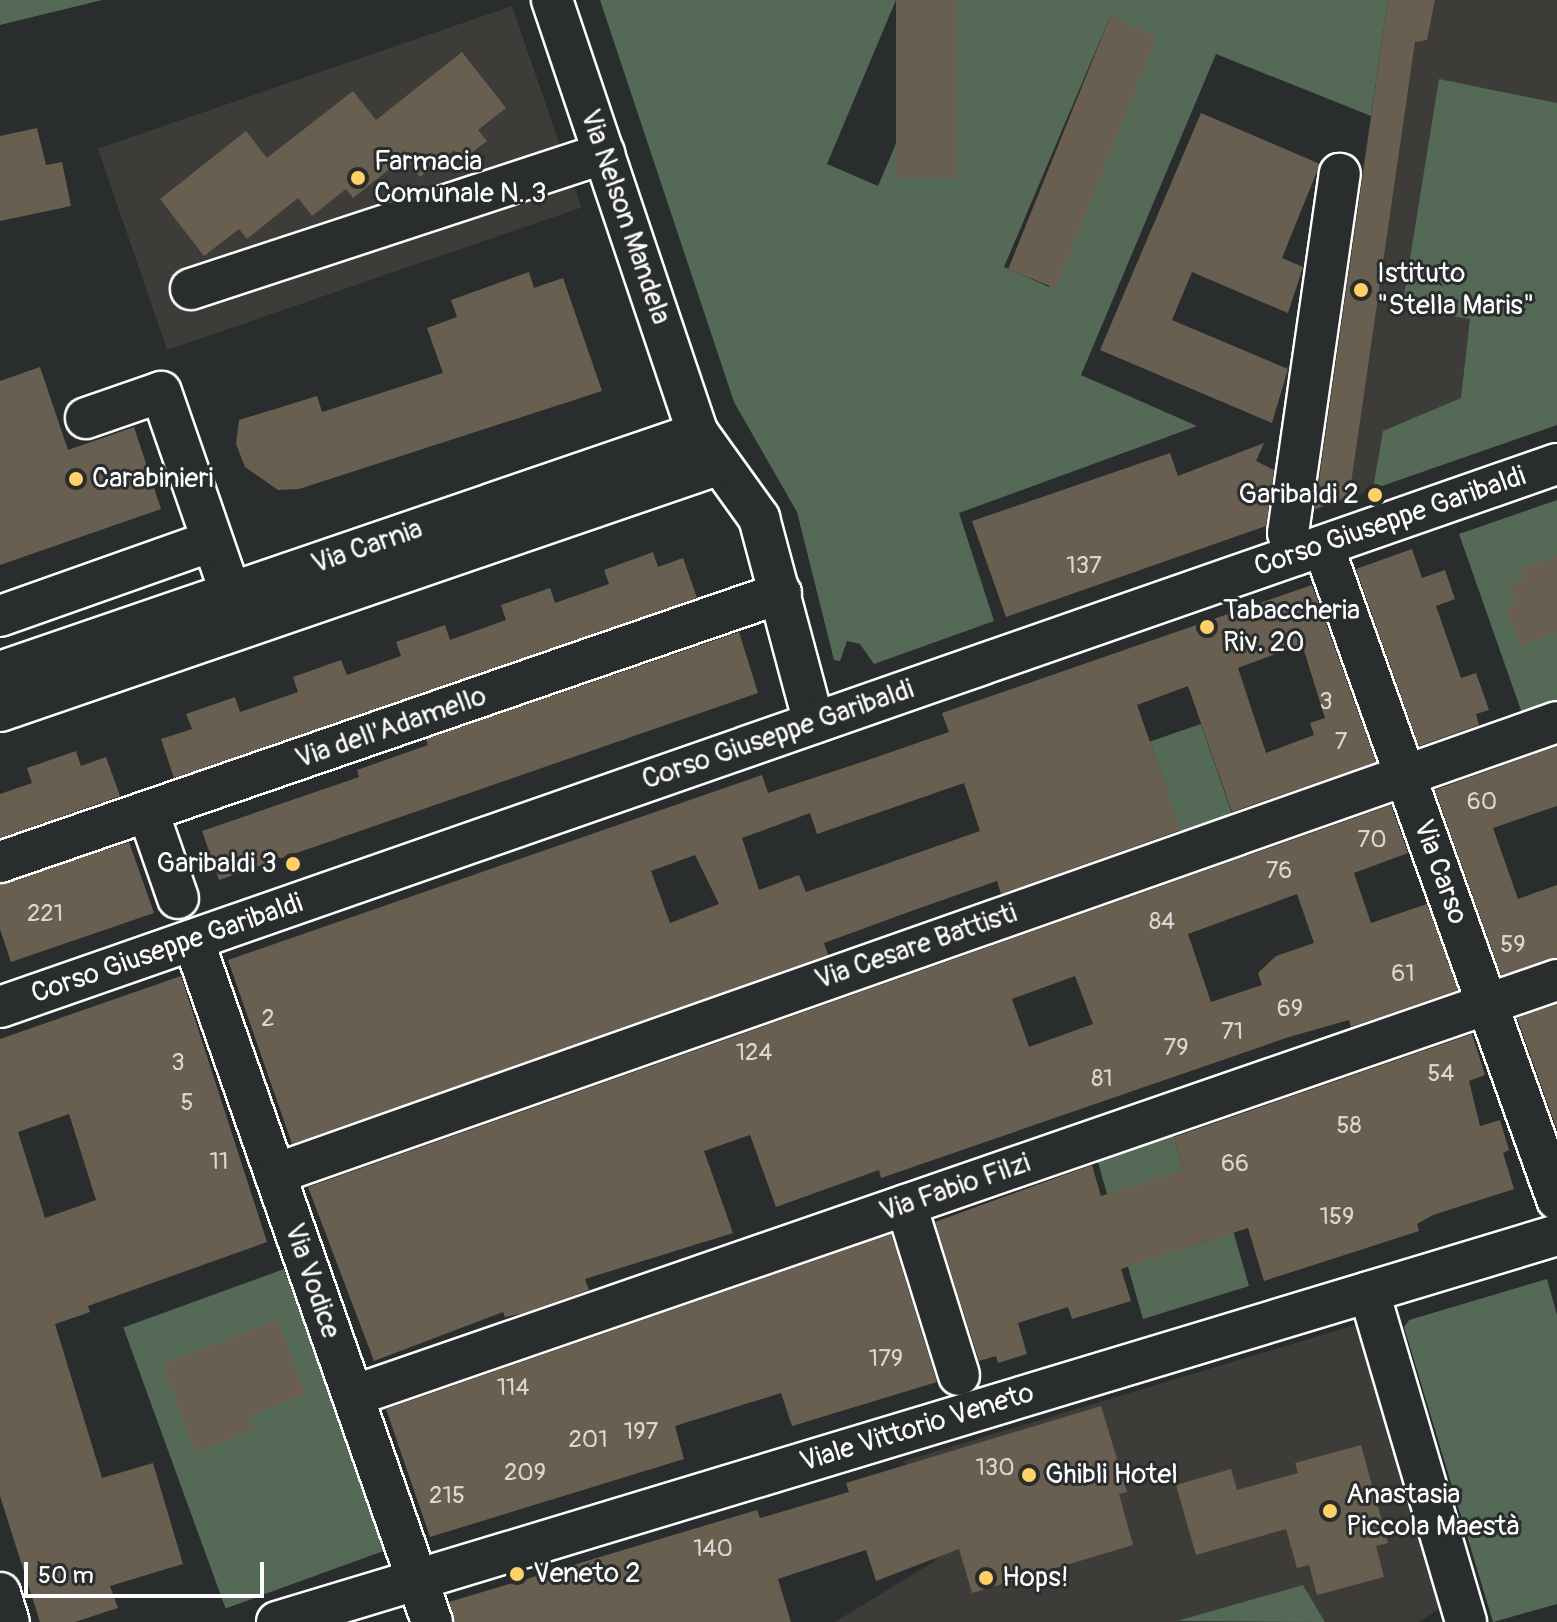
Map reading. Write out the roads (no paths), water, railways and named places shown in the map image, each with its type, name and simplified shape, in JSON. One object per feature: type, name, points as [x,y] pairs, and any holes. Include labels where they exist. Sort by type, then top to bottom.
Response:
[{"type":"street","name":"Via Nelson Mandela","points":[[552,0],[708,449]]},
{"type":"street","points":[[191,289],[604,153]]},
{"type":"street","name":"Via Carso","points":[[1340,174],[1288,533],[1309,550],[1405,775],[1487,1004],[1546,1132],[1557,1199]]},
{"type":"street","points":[[86,418],[161,392],[237,611]]},
{"type":"street","points":[[708,449],[745,493],[759,518],[814,723]]},
{"type":"street","name":"Via Carnia","points":[[0,711],[237,611],[708,449]]},
{"type":"street","name":"Corso Giuseppe Garibaldi","points":[[0,1007],[1557,464]]},
{"type":"street","points":[[0,616],[212,541]]},
{"type":"street","name":"Via dell'Adamello","points":[[0,862],[781,593]]},
{"type":"street","name":"Via Carnia","points":[[0,672],[237,611]]},
{"type":"street","name":"Via Cesare Battisti","points":[[275,1174],[1557,722]]},
{"type":"street","points":[[148,812],[178,898]]},
{"type":"street","name":"Via Vodice","points":[[193,940],[432,1622]]},
{"type":"street","name":"Via Fabio Filzi","points":[[353,1396],[1557,980]]},
{"type":"street","points":[[906,1205],[959,1375]]},
{"type":"street","name":"Viale Vittorio Veneto","points":[[277,1622],[1557,1235]]},
{"type":"street","points":[[1369,1292],[1466,1622]]},
{"type":"street","points":[[0,1593],[9,1622]]},
{"type":"place","name":"Farmacia Comunale N. 3","points":[[358,178]]},
{"type":"place","name":"Istituto \"Stella Maris\"","points":[[1361,290]]},
{"type":"place","name":"Carabinieri","points":[[76,479]]},
{"type":"place","name":"Garibaldi 2","points":[[1375,495]]},
{"type":"place","name":"Tabaccheria Riv. 20","points":[[1207,627]]},
{"type":"place","name":"Garibaldi 3","points":[[293,864]]},
{"type":"place","name":"Ghibli Hotel","points":[[1029,1475]]},
{"type":"place","name":"Anastasia Piccola Maestà","points":[[1330,1511]]},
{"type":"place","name":"Veneto 2","points":[[517,1574]]},
{"type":"place","name":"Hops!","points":[[986,1578]]}]
